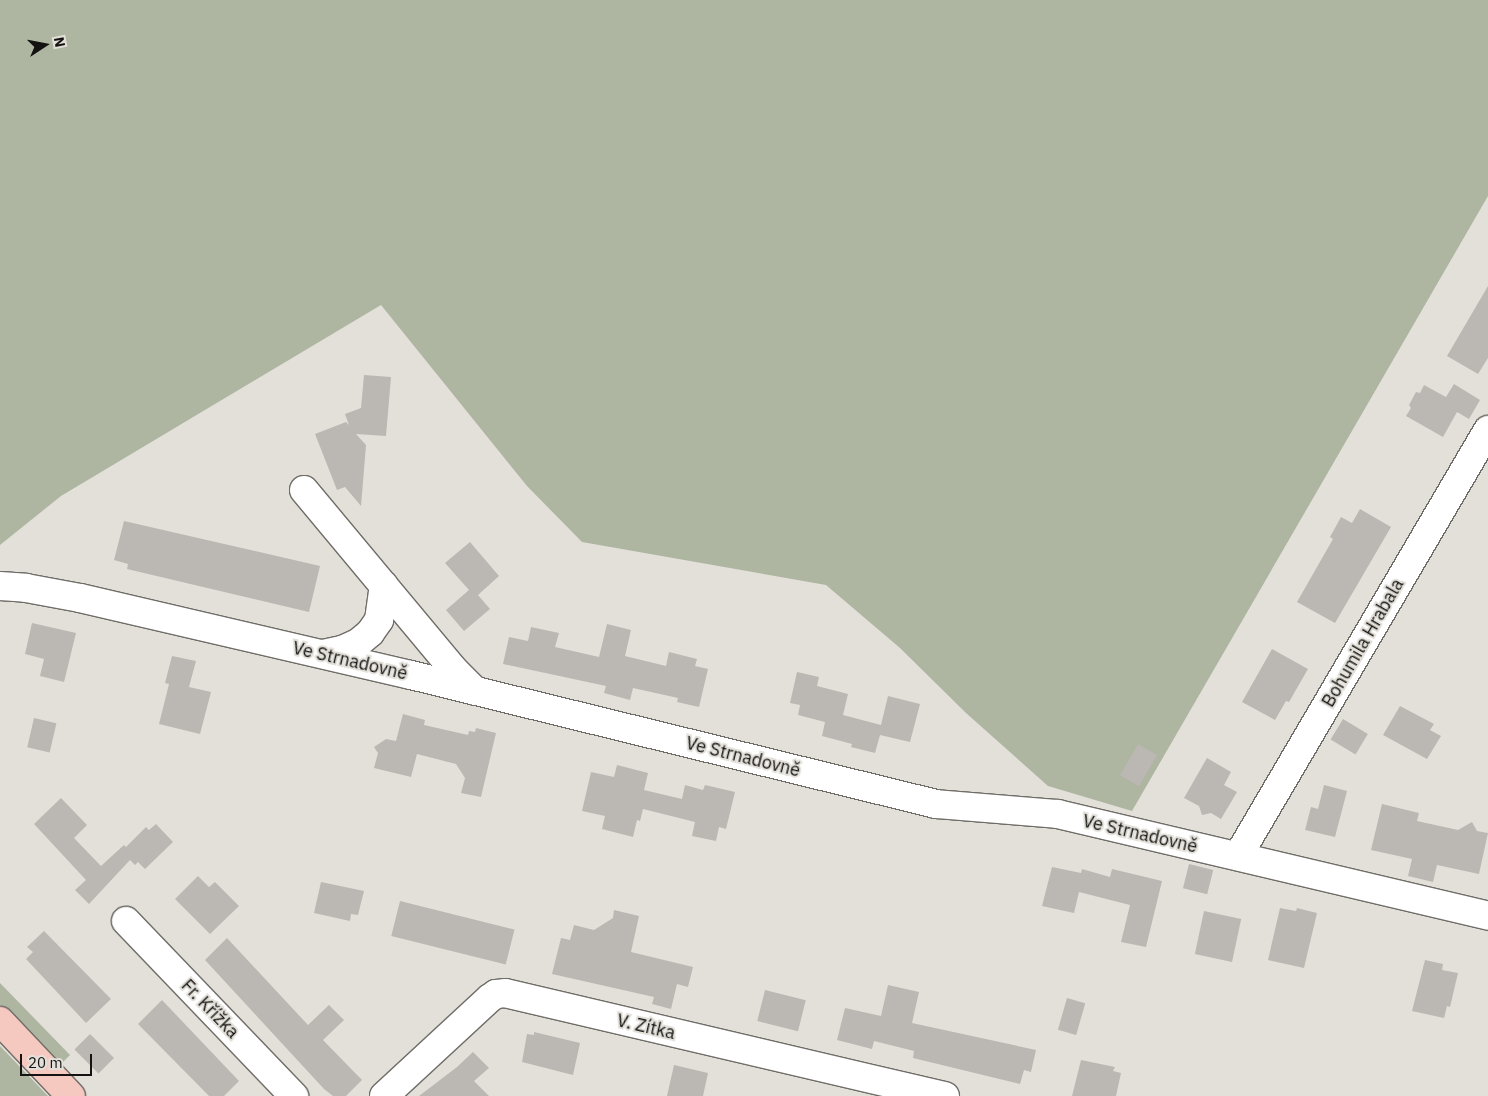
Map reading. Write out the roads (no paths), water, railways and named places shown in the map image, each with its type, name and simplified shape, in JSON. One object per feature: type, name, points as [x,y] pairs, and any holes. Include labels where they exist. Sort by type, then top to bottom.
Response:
[{"type":"main road","points":[[0,1022],[72,1096]]},
{"type":"street","name":"Bohumila Hrabala","points":[[1238,856],[1488,430]]},
{"type":"street","points":[[304,490],[453,669],[475,691]]},
{"type":"street","name":"Ve Strnadovně","points":[[0,586],[26,588],[80,598],[475,691],[936,804],[1058,814],[1488,916]]},
{"type":"street","points":[[322,655],[342,650],[358,643],[370,633],[379,620],[384,586]]},
{"type":"street","name":"Fr. Křížka","points":[[126,921],[294,1096]]},
{"type":"street","name":"V. Zítka","points":[[384,1096],[496,994],[504,994],[902,1091],[945,1096]]}]
